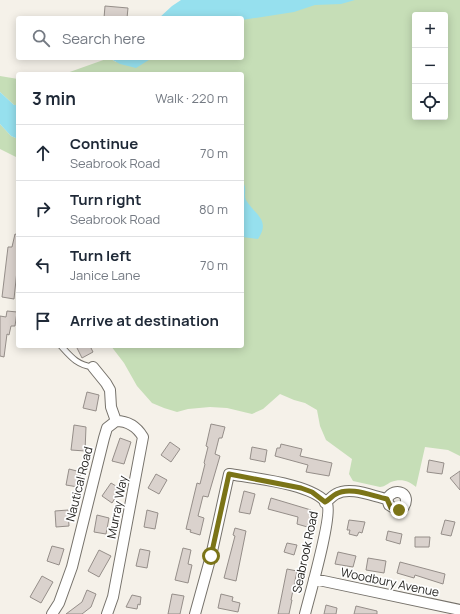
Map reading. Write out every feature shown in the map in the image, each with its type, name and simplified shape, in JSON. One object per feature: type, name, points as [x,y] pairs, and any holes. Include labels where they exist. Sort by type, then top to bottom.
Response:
[{"type":"street","points":[[93,367],[110,390],[112,407],[116,421]]},
{"type":"street","name":"Nautical Road","points":[[52,614],[59,603],[72,567],[107,428],[116,421]]},
{"type":"street","name":"Murray Way","points":[[107,614],[113,597],[143,437],[136,427],[124,422],[116,421]]},
{"type":"street","name":"Seabrook Road","points":[[195,614],[212,550],[229,474],[301,488],[312,492],[325,502],[328,511],[305,614]]},
{"type":"street","points":[[325,502],[336,494],[345,492],[356,492],[387,499]]},
{"type":"street","name":"Woodbury Avenue","points":[[314,579],[460,610]]},
{"type":"lane","points":[[63,348],[78,363],[93,367]]},
{"type":"green space","points":[[344,0],[460,0],[460,456],[448,450],[425,447],[416,487],[411,483],[401,480],[391,482],[380,487],[353,481],[349,474],[352,459],[326,440],[320,426],[317,410],[305,403],[280,394],[263,409],[252,414],[227,408],[210,407],[188,409],[177,412],[152,403],[137,386],[124,363],[113,348],[244,348],[244,72],[70,72],[103,60],[112,60],[116,62],[132,60],[244,60],[244,18],[316,3]]},
{"type":"green space","points":[[0,76],[16,79],[16,105],[14,105],[0,92]]},
{"type":"green space","points":[[0,124],[11,136],[16,138],[16,157],[0,149]]},
{"type":"water","points":[[181,0],[355,0],[341,4],[315,5],[294,12],[244,20],[244,16],[161,16]]},
{"type":"water","points":[[113,60],[149,60],[136,68],[120,64]]},
{"type":"water","points":[[0,92],[14,105],[16,105],[16,138],[11,136],[0,124]]},
{"type":"water","points":[[244,184],[246,200],[262,222],[262,232],[258,239],[244,237]]},
{"type":"building","points":[[105,6],[128,8],[127,16],[104,16]]},
{"type":"building","points":[[15,234],[16,280],[14,299],[2,297],[8,247],[12,247]]},
{"type":"building","points":[[7,311],[16,312],[15,326],[11,326],[9,335],[7,334],[4,357],[0,356],[0,316],[6,317]]},
{"type":"building","points":[[77,348],[91,348],[93,352],[82,358]]},
{"type":"building","points":[[87,392],[99,395],[96,411],[83,408]]},
{"type":"building","points":[[211,424],[225,427],[222,438],[219,438],[215,454],[220,456],[208,497],[203,496],[198,516],[204,518],[200,535],[186,529],[197,483],[200,484],[205,464],[208,447],[206,446]]},
{"type":"building","points":[[74,425],[86,427],[85,451],[71,450]]},
{"type":"building","points":[[120,438],[131,442],[124,464],[112,461]]},
{"type":"building","points":[[170,442],[180,449],[171,462],[161,455]]},
{"type":"building","points":[[281,444],[302,449],[300,456],[332,463],[329,476],[306,472],[308,465],[275,456],[277,448],[280,448]]},
{"type":"building","points":[[252,447],[267,450],[265,462],[250,459]]},
{"type":"building","points":[[429,460],[444,463],[442,474],[427,472]]},
{"type":"building","points":[[69,469],[81,472],[78,487],[66,485]]},
{"type":"building","points":[[460,471],[460,490],[450,478]]},
{"type":"building","points":[[156,474],[167,480],[159,494],[148,488]]},
{"type":"building","points":[[111,483],[121,489],[112,503],[102,496]]},
{"type":"building","points":[[244,491],[255,494],[250,514],[239,512]]},
{"type":"building","points":[[271,498],[311,510],[310,514],[314,515],[311,528],[297,524],[298,517],[268,509]]},
{"type":"building","points":[[68,510],[69,526],[56,527],[55,511]]},
{"type":"building","points":[[147,510],[158,513],[155,529],[144,527]]},
{"type":"building","points":[[97,515],[109,518],[106,534],[94,532]]},
{"type":"building","points":[[349,520],[365,522],[362,533],[359,532],[357,536],[349,534],[350,530],[347,530]]},
{"type":"building","points":[[445,520],[455,522],[451,536],[441,534]]},
{"type":"building","points":[[235,528],[246,531],[236,581],[224,578],[235,536],[233,535]]},
{"type":"building","points":[[388,531],[402,534],[400,544],[386,540]]},
{"type":"building","points":[[415,537],[430,537],[429,547],[415,547]]},
{"type":"building","points":[[287,543],[297,545],[294,555],[284,552]]},
{"type":"building","points":[[52,546],[64,549],[59,565],[47,561]]},
{"type":"building","points":[[183,548],[191,550],[188,564],[192,565],[188,583],[175,580]]},
{"type":"building","points":[[140,549],[150,551],[147,568],[136,566]]},
{"type":"building","points":[[99,550],[111,556],[99,577],[88,571]]},
{"type":"building","points":[[338,552],[356,556],[353,567],[335,564]]},
{"type":"building","points":[[368,558],[386,561],[384,573],[366,570]]},
{"type":"building","points":[[400,562],[445,574],[443,584],[415,575],[414,578],[397,573]]},
{"type":"building","points":[[287,569],[297,571],[292,600],[289,614],[278,614]]},
{"type":"building","points":[[42,576],[53,582],[41,603],[30,597]]},
{"type":"building","points":[[87,590],[96,594],[91,607],[82,614],[66,614],[82,602]]},
{"type":"building","points":[[172,594],[184,596],[180,614],[168,614]]},
{"type":"building","points":[[221,594],[233,597],[232,601],[240,603],[238,612],[218,608]]},
{"type":"building","points":[[132,595],[141,597],[140,605],[138,604],[137,609],[126,607]]},
{"type":"building","points":[[326,605],[337,608],[336,614],[324,614]]},
{"type":"building","points":[[356,606],[377,611],[377,614],[354,614]]},
{"type":"route","points":[[211,556],[229,474],[301,488],[312,492],[325,502],[340,492],[366,494],[387,499],[391,508],[394,510],[399,510]]}]
